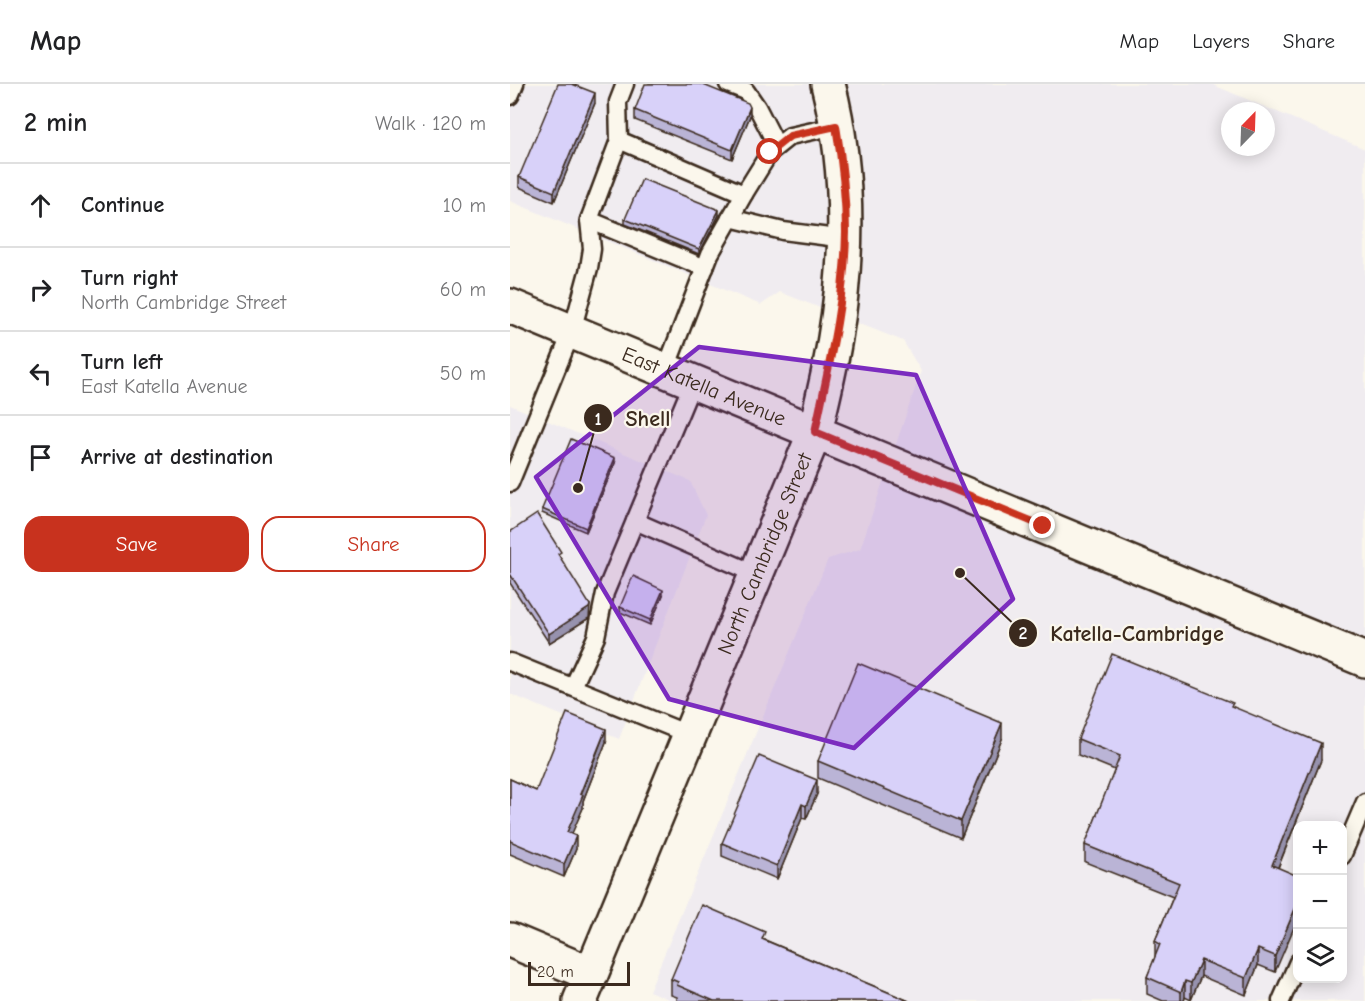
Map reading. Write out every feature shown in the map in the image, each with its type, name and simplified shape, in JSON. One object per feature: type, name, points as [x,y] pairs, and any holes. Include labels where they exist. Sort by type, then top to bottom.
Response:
[{"type":"street","name":"North Cambridge Street","points":[[585,987],[815,432],[835,338],[845,239],[843,171],[828,84]]},
{"type":"street","name":"East Katella Avenue","points":[[510,306],[1365,660]]},
{"type":"street","points":[[510,940],[585,987]]},
{"type":"lane","points":[[510,96],[515,84]]},
{"type":"lane","points":[[510,483],[572,331],[590,268],[592,249],[589,220],[619,140],[618,102],[625,84]]},
{"type":"lane","points":[[728,84],[746,91],[777,146]]},
{"type":"lane","points":[[573,687],[596,637],[605,593],[635,520],[679,376],[710,254],[770,152],[790,136],[836,126]]},
{"type":"lane","points":[[619,140],[744,194]]},
{"type":"lane","points":[[730,218],[783,231],[845,239]]},
{"type":"lane","points":[[589,220],[705,268]]},
{"type":"lane","points":[[635,520],[756,574]]},
{"type":"lane","points":[[510,662],[690,735]]},
{"type":"lane","points":[[1347,844],[1365,802]]},
{"type":"lane","points":[[1281,1001],[1293,973]]},
{"type":"highlighted area","points":[[699,347],[916,375],[1013,599],[854,748],[669,699],[536,477]]},
{"type":"shaded area","points":[[510,84],[1211,84],[1254,102],[1221,102],[1221,156],[1275,156],[1275,111],[1365,149],[1365,1001],[673,1001],[649,991],[828,559],[860,549],[921,371],[903,341],[780,292],[761,305],[510,201]]},
{"type":"shaded area","points":[[510,405],[690,481],[706,515],[619,739],[510,694]]},
{"type":"building","points":[[558,84],[572,84],[595,93],[554,192],[519,177]]},
{"type":"building","points":[[645,84],[701,84],[748,103],[750,107],[732,150],[635,110]]},
{"type":"building","points":[[642,179],[719,210],[699,249],[625,219]]},
{"type":"building","points":[[571,439],[615,458],[586,528],[542,509]]},
{"type":"building","points":[[537,514],[561,552],[558,554],[590,605],[589,608],[549,634],[510,574],[510,532]]},
{"type":"building","points":[[633,576],[663,590],[650,620],[620,607]]},
{"type":"building","points":[[1112,654],[1233,703],[1231,706],[1321,743],[1272,865],[1293,874],[1293,914],[1275,956],[1258,949],[1246,978],[1201,960],[1191,983],[1185,981],[1181,992],[1147,977],[1160,944],[1155,941],[1179,883],[1085,845],[1120,756],[1078,739]]},
{"type":"building","points":[[858,663],[1002,723],[961,821],[818,761]]},
{"type":"building","points":[[567,713],[606,729],[580,794],[583,795],[567,832],[576,836],[564,864],[510,841],[510,779],[536,791]]},
{"type":"building","points":[[759,756],[817,780],[806,806],[802,804],[777,866],[722,843]]},
{"type":"building","points":[[702,905],[765,932],[762,939],[909,1001],[714,1001],[677,985],[678,982],[671,979]]},
{"type":"place","name":"Shell","points":[[578,488]]},
{"type":"place","name":"Katella-Cambridge","points":[[960,573]]},
{"type":"route","points":[[770,152],[790,136],[836,126],[843,171],[846,232],[835,338],[815,432],[1043,526]]}]
